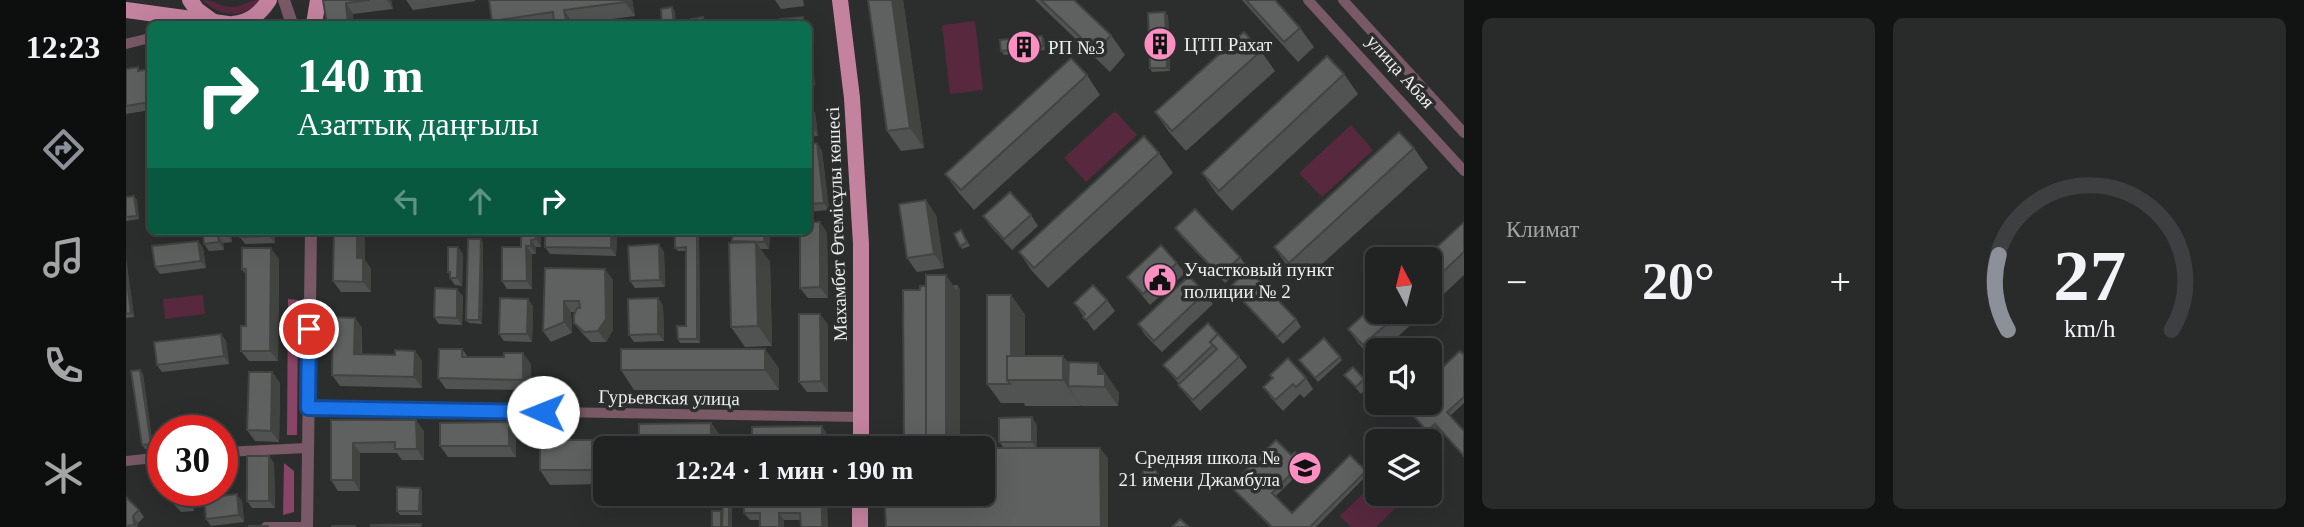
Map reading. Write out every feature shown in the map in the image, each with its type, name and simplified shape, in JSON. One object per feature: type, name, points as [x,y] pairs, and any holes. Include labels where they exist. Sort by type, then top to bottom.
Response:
[{"type":"main road","points":[[190,0],[197,10],[214,21]]},
{"type":"main road","points":[[246,21],[266,6],[283,0]]},
{"type":"main road","points":[[314,21],[318,0]]},
{"type":"main road","name":"Махамбет Өтемісұлы көшесі","points":[[840,0],[852,98],[861,244],[861,436]]},
{"type":"main road","points":[[126,10],[199,21]]},
{"type":"main road","points":[[860,506],[860,527]]},
{"type":"street","points":[[283,0],[291,21]]},
{"type":"street","name":"улица Абая","points":[[1308,0],[1464,171]]},
{"type":"street","name":"улица Абая","points":[[1343,0],[1464,133]]},
{"type":"street","points":[[126,44],[147,39]]},
{"type":"street","points":[[266,527],[307,527],[311,235]]},
{"type":"street","name":"Гурьевская улица","points":[[308,408],[861,417]]},
{"type":"street","points":[[238,451],[307,448]]},
{"type":"street","points":[[126,461],[147,459]]},
{"type":"shaded area","points":[[203,0],[232,7],[260,0],[247,11],[232,14],[216,10]]},
{"type":"shaded area","points":[[975,21],[983,90],[950,94],[942,25]]},
{"type":"shaded area","points":[[1115,111],[1137,135],[1086,182],[1064,158]]},
{"type":"shaded area","points":[[1351,125],[1373,150],[1322,197],[1299,173]]},
{"type":"shaded area","points":[[203,295],[205,314],[165,319],[163,299]]},
{"type":"shaded area","points":[[288,299],[298,300],[297,435],[287,435]]},
{"type":"shaded area","points":[[284,463],[294,471],[294,512],[283,515]]},
{"type":"shaded area","points":[[1365,492],[1365,506],[1398,506],[1376,527],[1351,527],[1340,516]]},
{"type":"building","points":[[323,0],[370,0],[346,3],[348,21],[326,21]]},
{"type":"building","points":[[489,0],[625,0],[564,10],[566,20],[571,21],[554,21],[553,12],[492,21]]},
{"type":"building","points":[[868,0],[892,0],[910,128],[887,131]]},
{"type":"building","points":[[1041,0],[1074,0],[1111,35],[1096,52]]},
{"type":"building","points":[[1246,0],[1275,0],[1300,28],[1284,42]]},
{"type":"building","points":[[672,7],[674,21],[662,21],[661,9]]},
{"type":"building","name":"ЦТП Рахат","points":[[1165,12],[1167,68],[1150,68],[1148,13]]},
{"type":"building","points":[[703,17],[704,21],[691,21]]},
{"type":"building","points":[[803,17],[804,21],[780,21]]},
{"type":"building","points":[[1244,32],[1261,51],[1172,131],[1155,112]]},
{"type":"building","points":[[1042,36],[1043,46],[1001,51],[1000,40]]},
{"type":"building","points":[[1327,56],[1344,74],[1219,191],[1202,173]]},
{"type":"building","points":[[1071,58],[1087,75],[961,190],[945,174]]},
{"type":"building","points":[[138,67],[138,71],[147,70],[147,102],[126,106],[126,69]]},
{"type":"building","points":[[1399,132],[1414,148],[1289,263],[1274,247]]},
{"type":"building","points":[[1144,136],[1159,153],[1034,268],[1019,252]]},
{"type":"building","points":[[817,143],[824,203],[812,204],[812,144]]},
{"type":"building","points":[[1010,192],[1031,215],[1004,239],[983,216]]},
{"type":"building","points":[[134,196],[137,216],[126,217],[126,197]]},
{"type":"building","points":[[926,200],[934,254],[907,258],[899,204]]},
{"type":"building","points":[[1195,209],[1240,257],[1220,276],[1175,228]]},
{"type":"building","points":[[812,222],[820,222],[820,287],[800,288],[800,235],[812,235]]},
{"type":"building","points":[[1464,222],[1464,252],[1442,273],[1442,247],[1437,247]]},
{"type":"building","points":[[961,230],[967,242],[960,246],[954,234]]},
{"type":"building","points":[[203,235],[222,235],[218,236],[219,242],[204,244]]},
{"type":"building","points":[[240,235],[270,235],[270,236]]},
{"type":"building","points":[[334,235],[357,235],[357,258],[363,258],[363,282],[333,281]]},
{"type":"building","points":[[521,235],[536,235],[536,239],[531,240],[531,246],[526,246],[527,281],[502,281],[502,247],[521,247]]},
{"type":"building","points":[[545,235],[611,235],[611,248],[545,247]]},
{"type":"building","points":[[675,235],[697,235],[697,339],[678,339],[677,326],[686,326],[686,247],[675,248]]},
{"type":"building","points":[[733,235],[764,235],[764,242],[732,241]]},
{"type":"building","points":[[468,239],[481,239],[479,320],[466,320]]},
{"type":"building","points":[[198,241],[201,261],[155,267],[152,246]]},
{"type":"building","points":[[756,242],[758,326],[731,327],[729,243]]},
{"type":"building","points":[[659,244],[660,280],[630,281],[628,246]]},
{"type":"building","points":[[1161,245],[1177,263],[1143,294],[1127,277]]},
{"type":"building","points":[[448,247],[458,247],[457,278],[450,278],[448,272]]},
{"type":"building","points":[[242,248],[271,248],[270,351],[241,351],[241,326],[246,326],[246,269],[242,269]]},
{"type":"building","points":[[545,268],[605,269],[606,319],[598,331],[584,332],[574,323],[574,315],[577,308],[580,308],[579,301],[564,301],[564,322],[543,331]]},
{"type":"building","points":[[1248,269],[1296,319],[1277,337],[1230,287]]},
{"type":"building","points":[[126,274],[131,313],[126,314]]},
{"type":"building","points":[[926,275],[946,275],[946,436],[926,436]]},
{"type":"building","points":[[1189,276],[1205,293],[1154,341],[1138,324]]},
{"type":"building","points":[[1093,285],[1107,300],[1086,320],[1083,317],[1085,314],[1074,303]]},
{"type":"building","points":[[920,286],[926,286],[926,436],[904,436],[903,290],[920,290]]},
{"type":"building","points":[[435,288],[457,289],[457,318],[434,317]]},
{"type":"building","points":[[987,295],[1011,295],[1011,356],[1007,356],[1007,380],[1010,384],[987,384]]},
{"type":"building","points":[[500,298],[528,299],[527,334],[499,334]]},
{"type":"building","points":[[658,298],[658,334],[629,335],[628,299]]},
{"type":"building","points":[[1365,313],[1365,324],[1387,324],[1371,338],[1365,338],[1363,345],[1348,329]]},
{"type":"building","points":[[799,314],[820,314],[821,381],[799,382]]},
{"type":"building","points":[[333,317],[355,318],[354,354],[395,355],[395,350],[415,351],[414,377],[332,375]]},
{"type":"building","points":[[1208,323],[1218,334],[1210,342],[1213,345],[1177,379],[1163,365]]},
{"type":"building","points":[[221,334],[224,356],[157,365],[154,342]]},
{"type":"building","points":[[1218,334],[1239,357],[1193,400],[1178,385],[1217,349],[1210,342]]},
{"type":"building","points":[[1324,338],[1340,357],[1315,378],[1299,360]]},
{"type":"building","points":[[439,349],[462,349],[462,357],[504,357],[504,353],[523,353],[523,380],[438,378]]},
{"type":"building","points":[[621,349],[765,349],[765,370],[621,370]]},
{"type":"building","points":[[1460,351],[1464,355],[1464,397],[1447,412],[1464,431],[1464,456],[1442,429],[1435,424],[1425,429],[1413,415],[1442,415],[1442,368]]},
{"type":"building","points":[[1007,356],[1063,356],[1063,380],[1007,380]]},
{"type":"building","points":[[1288,358],[1306,378],[1296,387],[1293,384],[1275,400],[1263,387],[1273,378],[1270,375]]},
{"type":"building","points":[[1069,362],[1098,363],[1098,374],[1105,374],[1105,387],[1068,386]]},
{"type":"building","points":[[1353,367],[1364,379],[1356,387],[1344,375]]},
{"type":"building","points":[[140,370],[147,417],[147,444],[142,445],[131,371]]},
{"type":"building","points":[[249,372],[272,372],[271,431],[247,430]]},
{"type":"building","points":[[1032,417],[1032,442],[999,442],[999,418]]},
{"type":"building","points":[[331,420],[416,420],[417,449],[395,449],[395,442],[353,443],[353,480],[331,480]]},
{"type":"building","points":[[509,422],[509,446],[440,446],[440,423]]},
{"type":"building","points":[[711,423],[711,436],[639,436],[639,424]]},
{"type":"building","points":[[822,426],[822,436],[752,436],[752,427]]},
{"type":"building","points":[[551,440],[592,440],[593,470],[540,470],[540,444],[551,444]]},
{"type":"building","points":[[1276,440],[1291,455],[1295,452],[1304,461],[1301,464],[1307,471],[1302,475],[1296,469],[1272,493],[1292,513],[1350,455],[1365,470],[1310,527],[1272,527],[1230,486]]},
{"type":"building","points":[[995,448],[1100,448],[1101,527],[886,527],[885,506],[995,506]]},
{"type":"building","points":[[247,456],[269,456],[269,501],[247,501]]},
{"type":"building","points":[[1150,468],[1158,476],[1150,484],[1142,476]]},
{"type":"building","points":[[397,487],[420,488],[419,511],[397,511]]},
{"type":"building","points":[[126,497],[139,510],[133,516],[134,525],[126,526]]},
{"type":"building","points":[[238,504],[239,515],[206,519],[205,506]]},
{"type":"building","points":[[723,506],[729,506],[729,527],[722,527]]},
{"type":"building","points":[[744,506],[822,506],[822,527],[801,527],[800,513],[779,513],[779,527],[760,527],[760,513],[744,513]]},
{"type":"building","points":[[712,511],[721,511],[721,527],[712,527]]},
{"type":"building","points":[[1180,519],[1189,527],[1172,527]]},
{"type":"building","points":[[421,524],[421,527],[371,527],[371,525]]},
{"type":"place","name":"ЦТП Рахат","points":[[1160,44]]},
{"type":"place","name":"РП №3","points":[[1024,47]]},
{"type":"place","name":"Участковый пункт полиции № 2","points":[[1160,280]]},
{"type":"place","name":"Средняя школа № 21 имени Джамбула","points":[[1305,468]]},
{"type":"route","points":[[309,329],[308,408],[543,412]]}]
